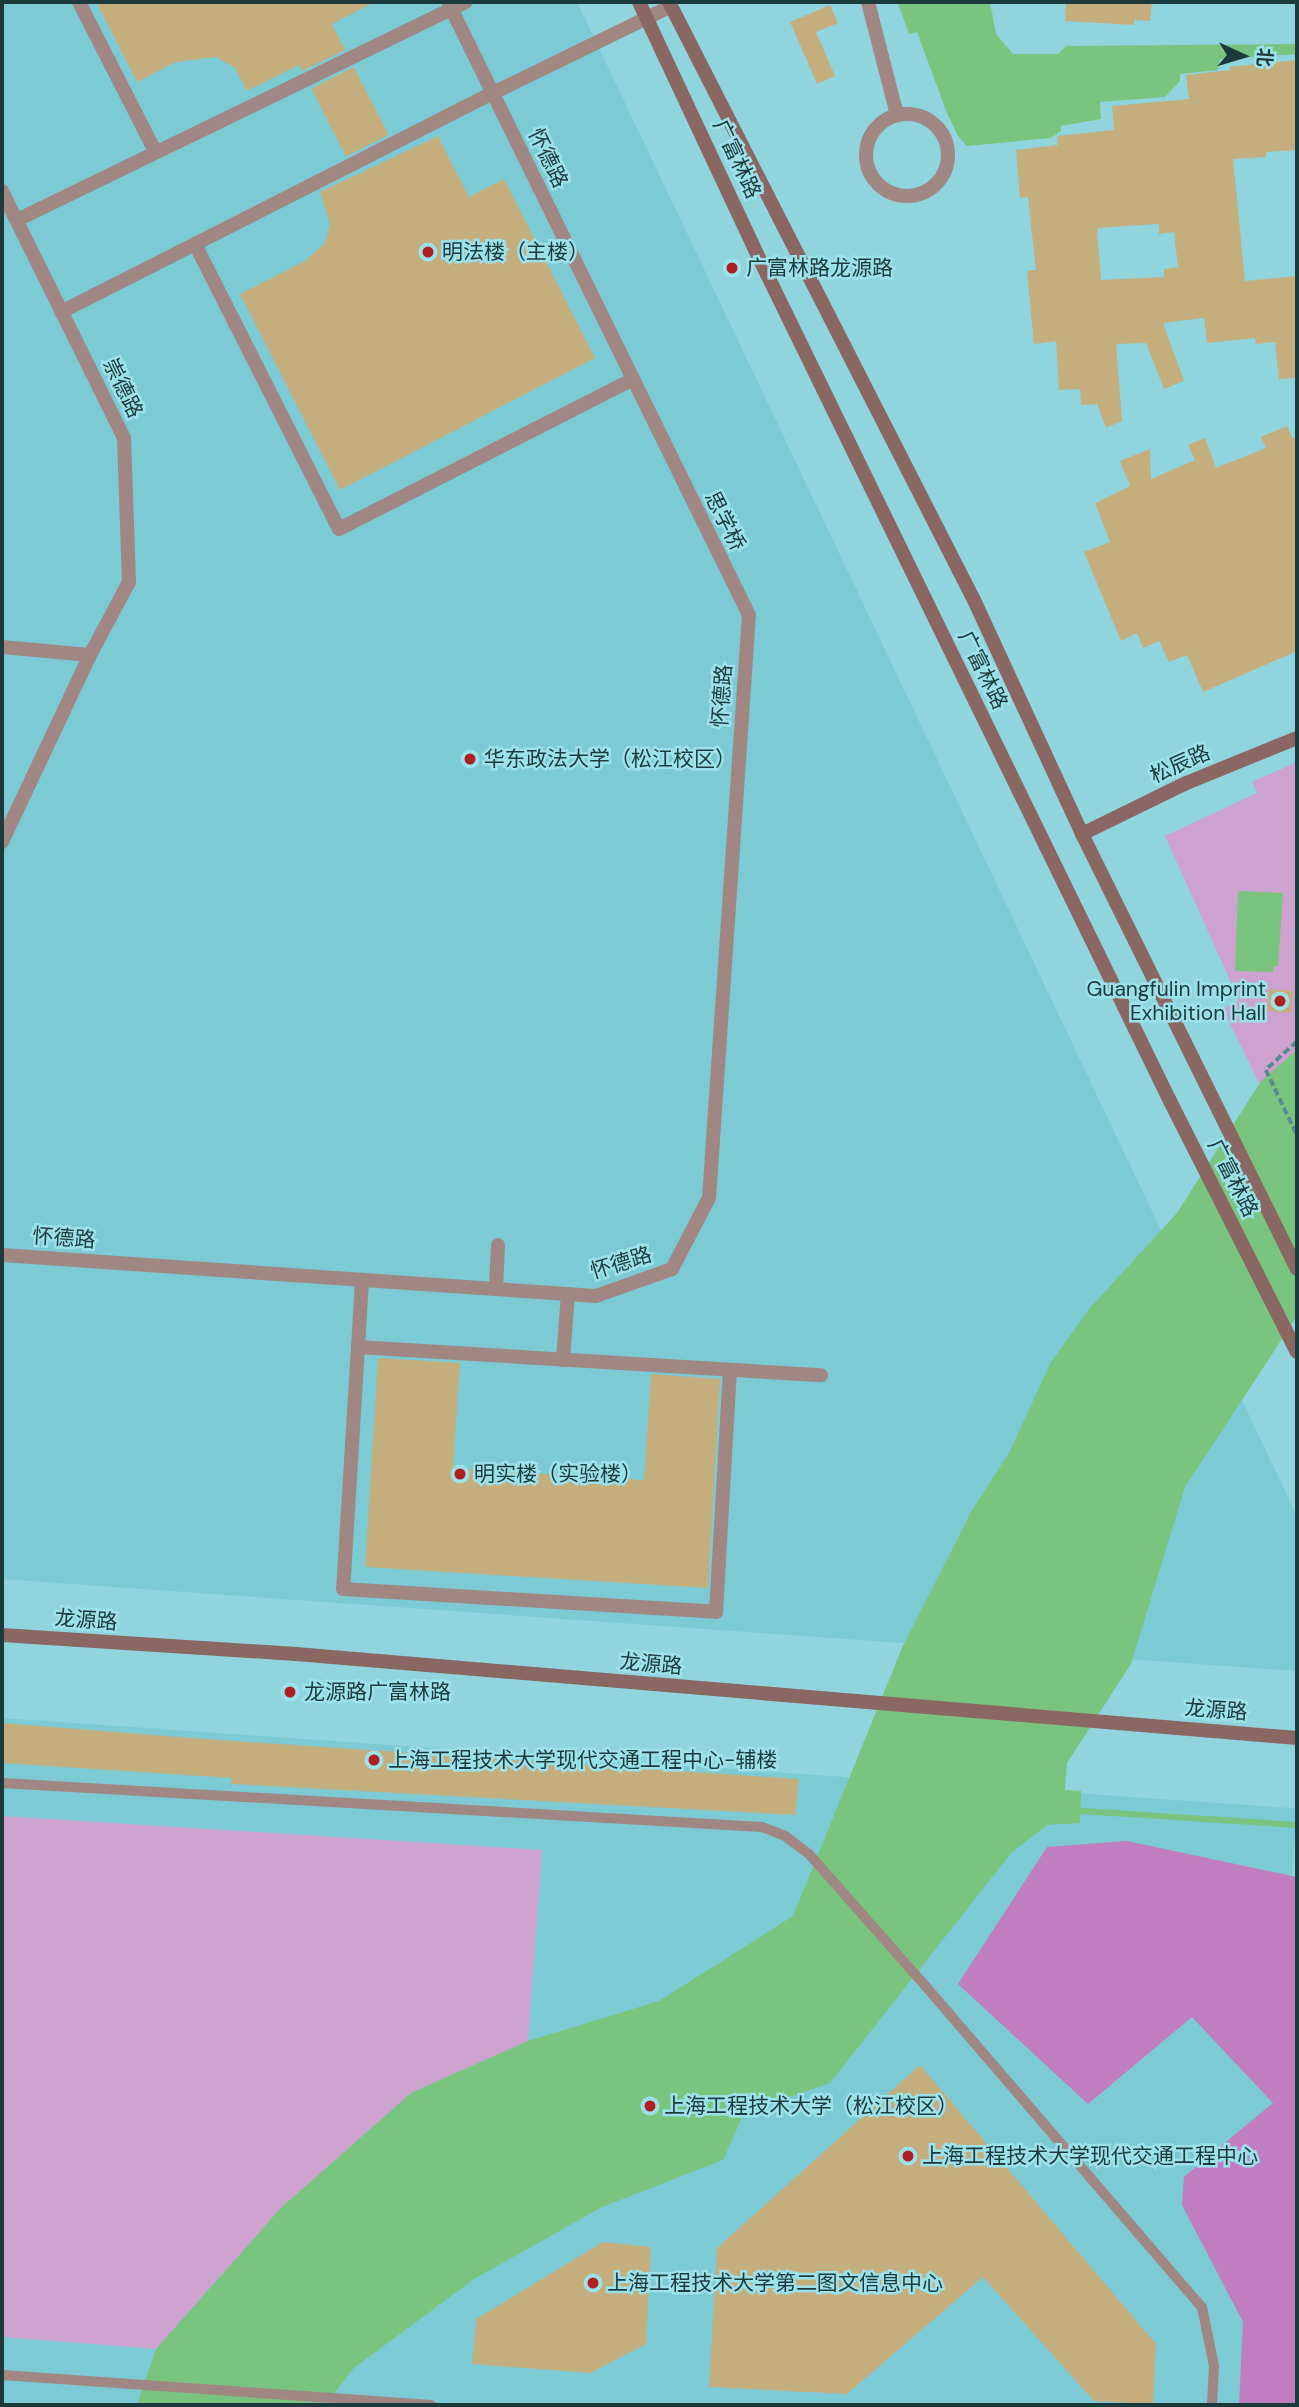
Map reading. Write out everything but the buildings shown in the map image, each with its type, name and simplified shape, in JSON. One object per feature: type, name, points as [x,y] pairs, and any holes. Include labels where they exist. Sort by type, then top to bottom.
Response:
[{"type":"main road","name":"广富林路","points":[[639,2],[760,260],[1297,1352]]},
{"type":"main road","name":"广富林路","points":[[670,4],[974,600],[1083,834],[1297,1269]]},
{"type":"main road","name":"松辰路","points":[[1083,834],[1184,784],[1297,738]]},
{"type":"main road","name":"龙源路","points":[[2,1635],[296,1654],[1297,1738]]},
{"type":"street","points":[[79,2],[155,151]]},
{"type":"street","points":[[16,220],[449,5],[466,2]]},
{"type":"street","points":[[868,2],[897,115]]},
{"type":"street","points":[[61,312],[647,18],[670,4]]},
{"type":"street","name":"怀德路","points":[[449,5],[664,446]]},
{"type":"street","points":[[897,115],[923,117],[934,124],[947,147],[944,174],[925,192],[912,196],[898,196],[886,190],[868,169],[866,156],[874,130],[897,115]]},
{"type":"street","name":"崇德路","points":[[2,191],[124,439],[129,582],[90,655],[2,842]]},
{"type":"street","points":[[195,244],[339,529],[632,380]]},
{"type":"street","name":"思学桥","points":[[664,446],[749,615]]},
{"type":"street","name":"怀德路","points":[[2,1255],[596,1296],[672,1269],[709,1198],[749,615]]},
{"type":"street","points":[[2,647],[90,655]]},
{"type":"street","points":[[496,1289],[498,1245]]},
{"type":"street","points":[[362,1280],[343,1589],[716,1612],[730,1370]]},
{"type":"street","points":[[563,1360],[568,1294]]},
{"type":"street","points":[[358,1347],[821,1375]]},
{"type":"lane","points":[[2,1783],[762,1827],[785,1836],[809,1854],[1202,2307],[1214,2366],[1212,2405]]},
{"type":"lane","points":[[2,2375],[431,2405]]},
{"type":"path","points":[[1297,1042],[1265,1070],[1297,1135]]},
{"type":"shaded area","name":"华东政法大学（松江校区）","points":[[2,2],[577,2],[1297,1516],[1297,1671],[2,1579]]},
{"type":"shaded area","points":[[990,2],[996,34],[1013,54],[1058,54],[1066,46],[1297,44],[1297,54],[1220,59],[1218,70],[1180,74],[1180,81],[1165,97],[1100,102],[1101,119],[1061,126],[1061,131],[1051,138],[967,146],[958,136],[947,113],[917,32],[909,34],[898,3]]},
{"type":"shaded area","points":[[1297,762],[1297,1161],[1223,1009],[1239,1000],[1165,836],[1257,793],[1252,782]]},
{"type":"shaded area","points":[[1238,891],[1283,893],[1278,966],[1274,966],[1273,972],[1235,971]]},
{"type":"shaded area","points":[[1297,1050],[1297,1316],[1185,1487],[1131,1664],[1067,1763],[1065,1790],[1081,1791],[1080,1823],[1047,1825],[1012,1852],[830,2083],[744,2113],[723,2160],[602,2207],[474,2279],[354,2368],[325,2405],[137,2405],[156,2349],[281,2208],[411,2093],[528,2041],[659,2001],[793,1916],[902,1648],[972,1510],[1009,1453],[1051,1362],[1090,1308],[1177,1213],[1261,1081]]},
{"type":"shaded area","name":"上海工程技术大学（松江校区）","points":[[2,1718],[1297,1809],[1255,2405],[2,2405]]},
{"type":"shaded area","points":[[2,1816],[542,1850],[528,2041],[411,2093],[281,2208],[156,2349],[2,2337]]},
{"type":"shaded area","points":[[1127,1841],[1297,1877],[1297,2405],[1239,2405],[1243,2322],[1182,2205],[1184,2177],[1273,2103],[1192,2017],[1088,2104],[958,1984],[1047,1847]]},
{"type":"waterway","points":[[1081,1811],[1297,1825]]},
{"type":"place","name":"明法楼（主楼）","points":[[428,252]]},
{"type":"place","name":"广富林路龙源路","points":[[732,268]]},
{"type":"place","name":"华东政法大学（松江校区）","points":[[470,759]]},
{"type":"place","name":"Guangfulin Imprint Exhibition Hall","points":[[1280,1001]]},
{"type":"place","name":"明实楼（实验楼）","points":[[460,1474]]},
{"type":"place","name":"龙源路广富林路","points":[[290,1692]]},
{"type":"place","name":"上海工程技术大学现代交通工程中心-辅楼","points":[[374,1760]]},
{"type":"place","name":"上海工程技术大学（松江校区）","points":[[650,2106]]},
{"type":"place","name":"上海工程技术大学现代交通工程中心","points":[[908,2156]]},
{"type":"place","name":"上海工程技术大学第二图文信息中心","points":[[593,2283]]}]
